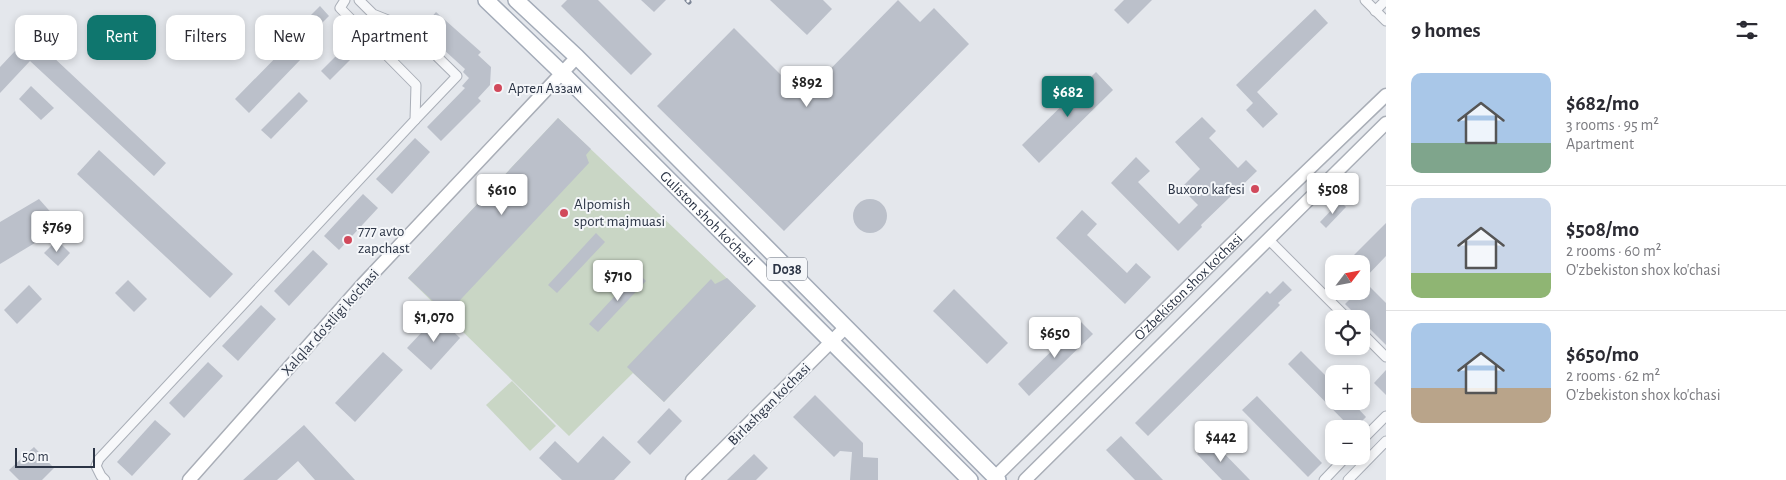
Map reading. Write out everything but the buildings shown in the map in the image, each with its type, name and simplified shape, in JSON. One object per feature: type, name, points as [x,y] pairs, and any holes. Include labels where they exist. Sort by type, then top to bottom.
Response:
[{"type":"main road","name":"Guliston shoh ko'chasi","points":[[486,0],[562,73],[970,480]]},
{"type":"main road","name":"Guliston shoh ko'chasi","points":[[516,0],[577,57],[995,479]]},
{"type":"main road","name":"Xalqlar do'stligi ko'chasi","points":[[189,480],[363,284],[577,57]]},
{"type":"main road","name":"O'zbekiston shox ko'chasi","points":[[995,479],[1260,215],[1386,94]]},
{"type":"main road","name":"O'zbekiston shox ko'chasi","points":[[1025,480],[1386,123]]},
{"type":"main road","name":"Birlashgan ko'chasi","points":[[692,480],[845,328]]},
{"type":"main road","points":[[1024,450],[1038,466]]},
{"type":"street","points":[[345,0],[340,8],[416,86],[415,120]]},
{"type":"street","points":[[105,480],[96,466],[100,459],[457,76],[408,28],[373,14],[359,0]]},
{"type":"street","points":[[1365,0],[1386,21]]},
{"type":"street","points":[[1375,11],[1386,0]]},
{"type":"street","points":[[1268,240],[1339,310]]},
{"type":"street","points":[[1370,341],[1386,357]]},
{"type":"street","points":[[1370,433],[1386,416]]},
{"type":"street","points":[[1348,480],[1386,441]]},
{"type":"street","points":[[1324,480],[1338,465]]},
{"type":"green space","name":"Alpomish sport majmuasi","points":[[558,118],[756,306],[664,402],[633,373],[569,436],[408,278]]},
{"type":"green space","points":[[512,381],[556,426],[530,451],[486,405]]},
{"type":"place","name":"Артел Аззам","points":[[498,88]]},
{"type":"place","name":"Buxoro kafesi","points":[[1255,189]]},
{"type":"place","name":"Alpomish sport majmuasi","points":[[564,213]]},
{"type":"place","name":"777 avto zapchast","points":[[348,240]]}]
